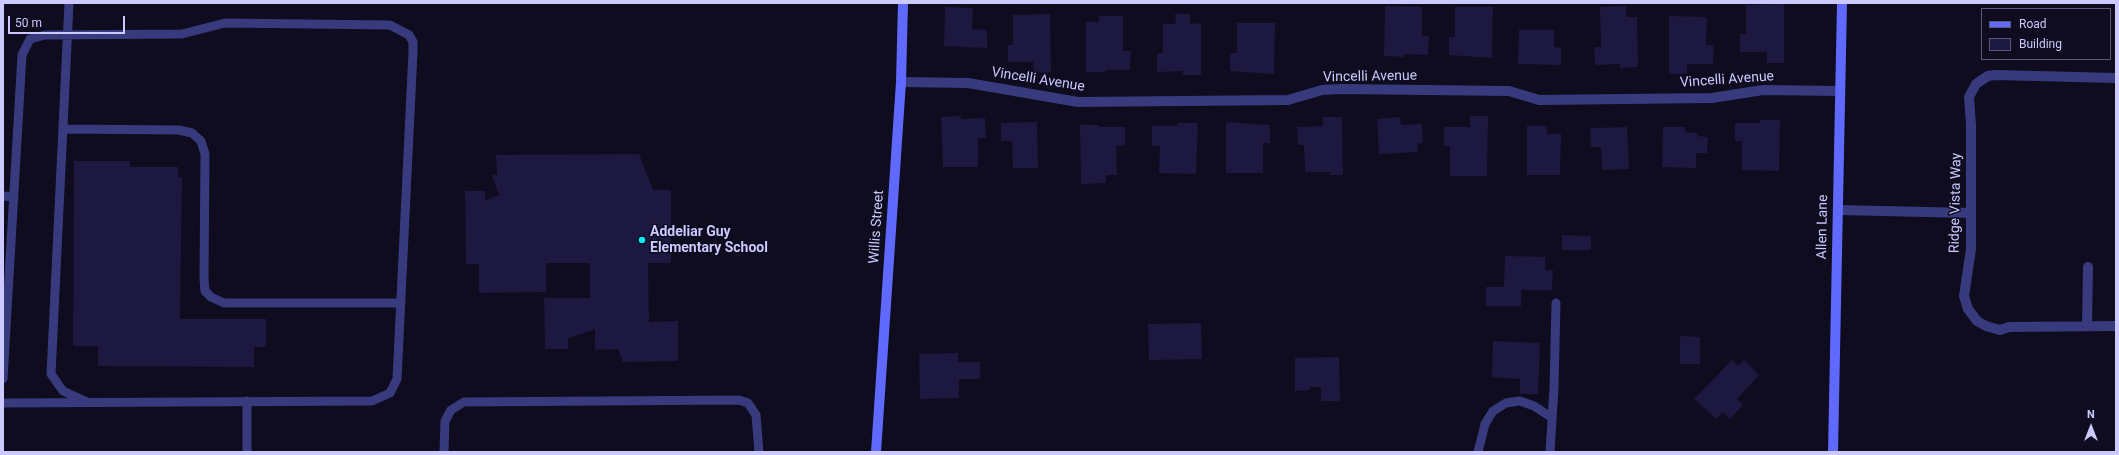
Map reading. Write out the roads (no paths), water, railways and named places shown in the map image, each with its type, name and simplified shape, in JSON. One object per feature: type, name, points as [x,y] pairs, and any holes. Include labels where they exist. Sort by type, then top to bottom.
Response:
[{"type":"main road","name":"Willis Street","points":[[876,452],[901,82],[903,3]]},
{"type":"main road","name":"Allen Lane","points":[[1833,452],[1842,3]]},
{"type":"street","name":"Ridge Vista Way","points":[[2087,326],[2009,328],[2000,330],[1986,326],[1977,321],[1968,309],[1964,296],[1971,249],[1971,125],[1969,97],[1976,84],[1988,76],[2116,78]]},
{"type":"street","name":"Vincelli Avenue","points":[[901,82],[968,83],[1078,102],[1288,100],[1322,90],[1340,89],[1509,91],[1539,100],[1712,98],[1763,90],[1840,91]]},
{"type":"street","points":[[1838,210],[1971,213]]},
{"type":"street","points":[[2088,267],[2087,326],[2116,326]]},
{"type":"lane","points":[[69,3],[51,374],[63,391],[89,402]]},
{"type":"lane","points":[[3,379],[22,55],[30,39],[45,35],[182,34],[225,23],[390,25],[409,35],[414,52],[397,379],[390,393],[372,401],[3,403]]},
{"type":"lane","points":[[64,130],[179,130],[192,133],[201,141],[206,154],[204,278],[206,291],[210,297],[224,303],[401,303]]},
{"type":"lane","points":[[3,196],[14,197]]},
{"type":"lane","points":[[1550,452],[1554,388],[1556,303]]},
{"type":"lane","points":[[444,452],[445,421],[451,410],[464,402],[739,400],[748,403],[756,415],[759,452]]},
{"type":"lane","points":[[247,401],[247,452]]},
{"type":"lane","points":[[1478,452],[1485,424],[1493,411],[1506,403],[1520,401],[1534,406],[1551,417]]},
{"type":"place","name":"Addeliar Guy Elementary School","points":[[642,240]]}]
